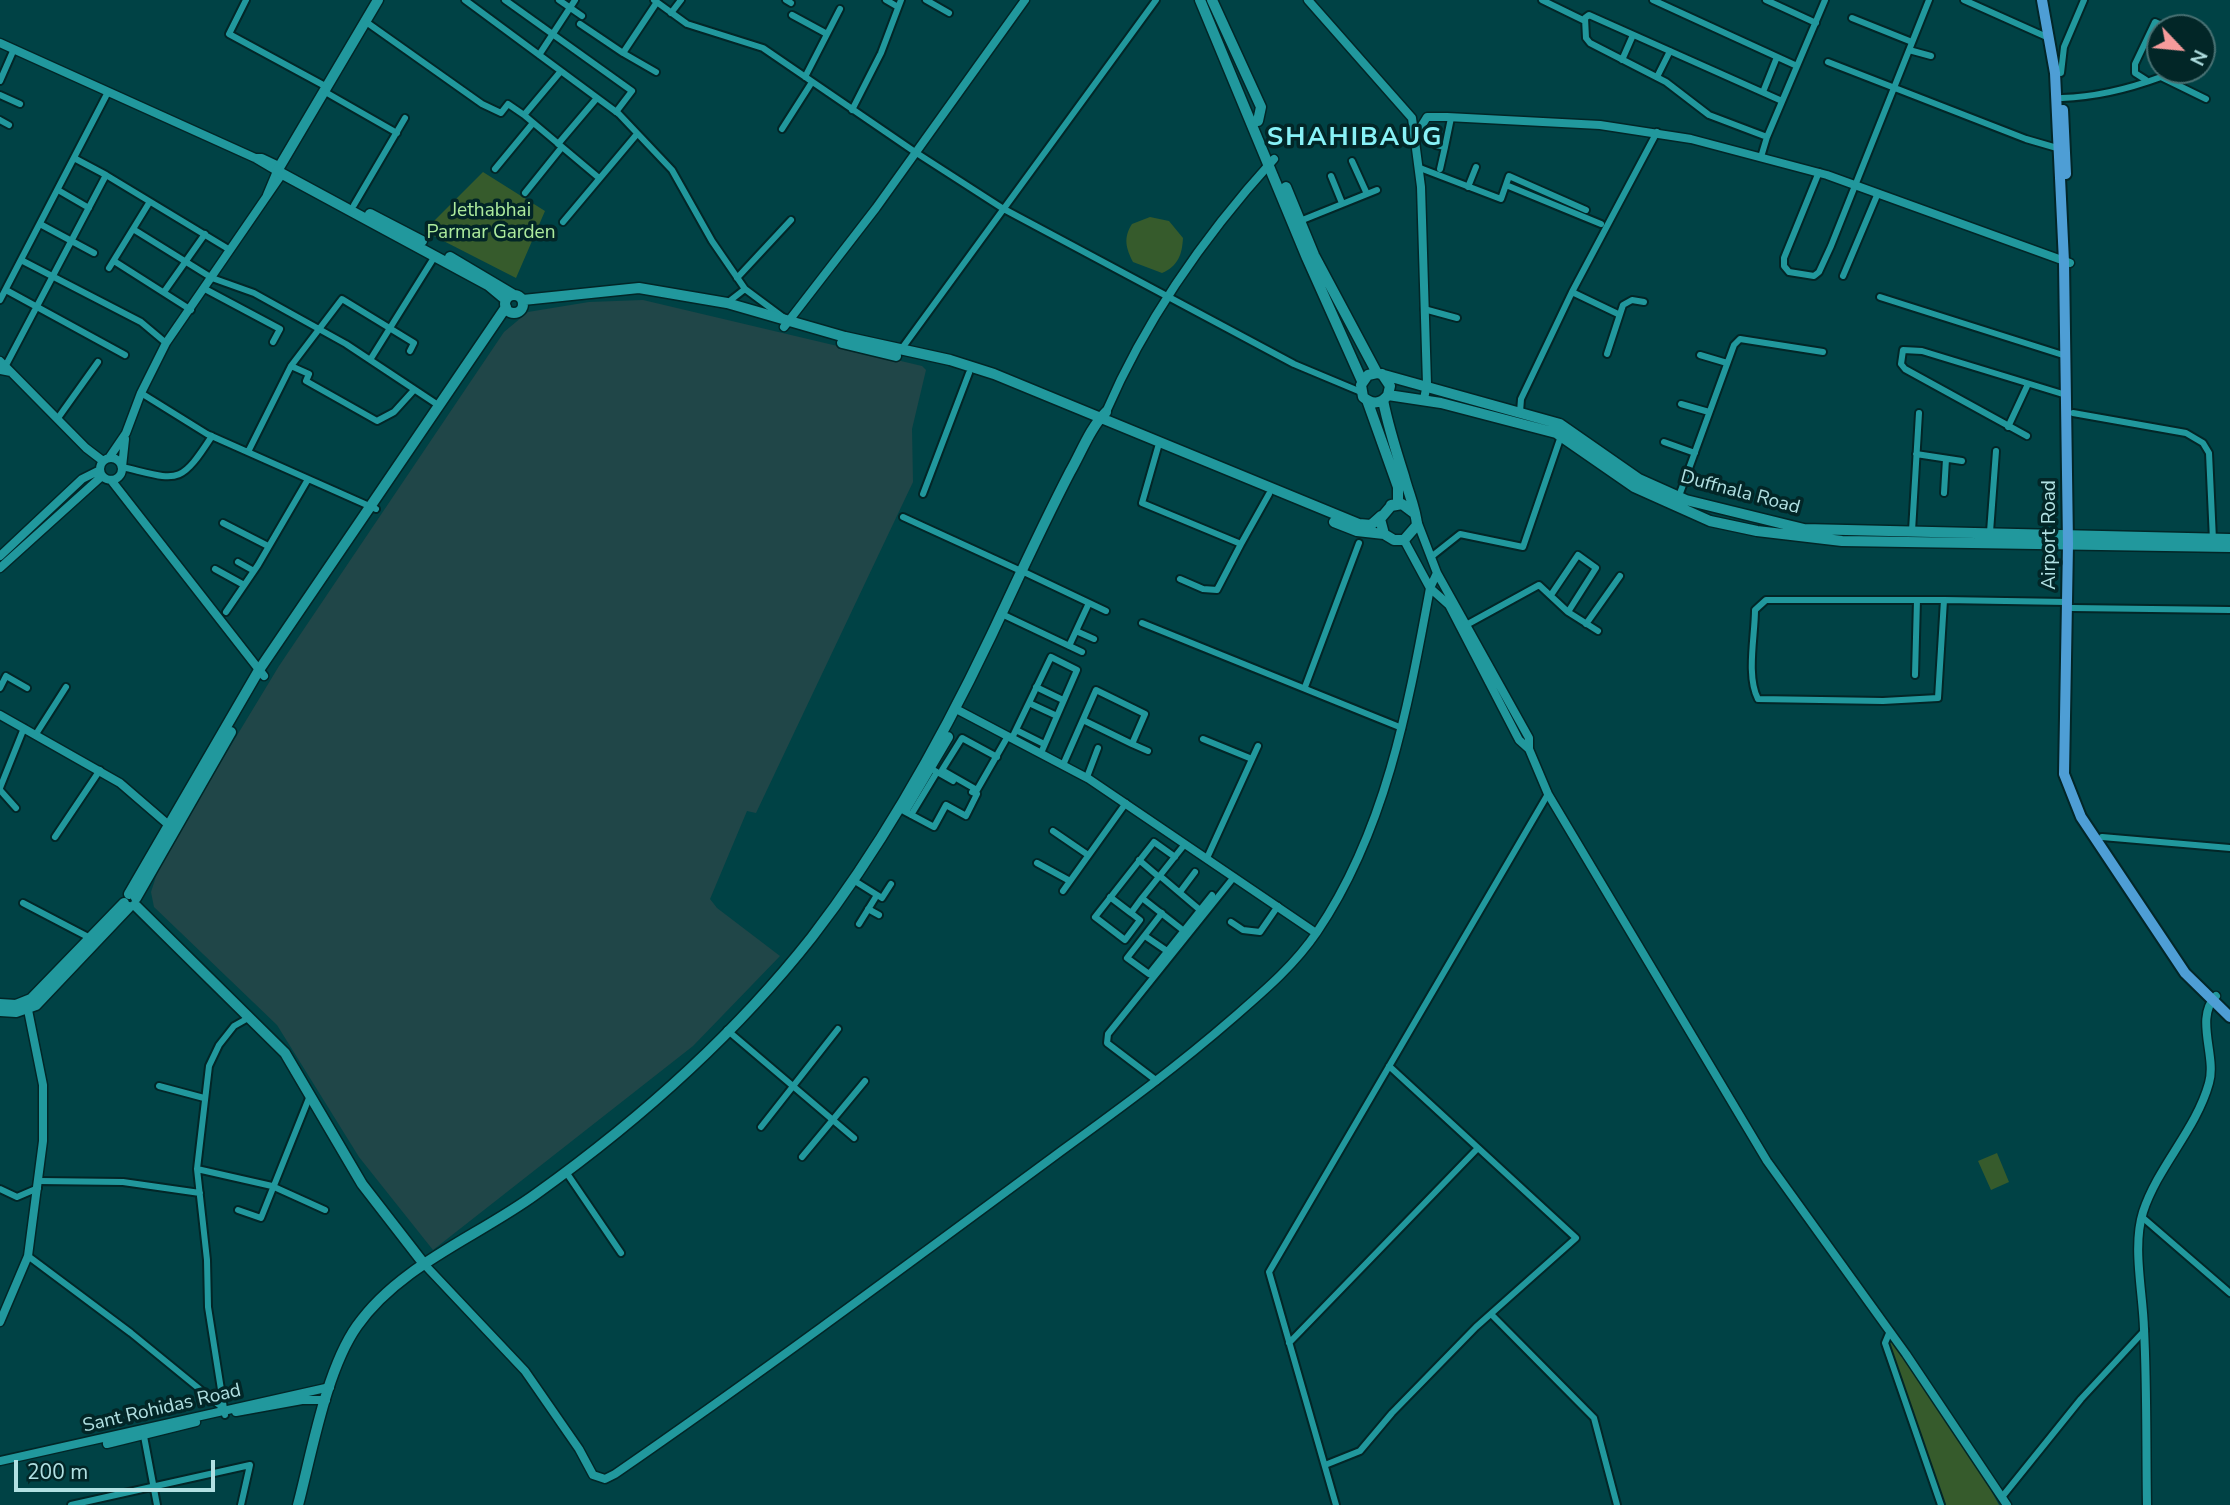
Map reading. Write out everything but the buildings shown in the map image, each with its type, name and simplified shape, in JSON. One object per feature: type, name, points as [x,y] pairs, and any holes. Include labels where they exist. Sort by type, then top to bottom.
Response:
[{"type":"main road","points":[[281,170],[378,0]]},
{"type":"main road","points":[[326,90],[384,0]]},
{"type":"main road","points":[[281,170],[488,285],[514,303],[638,294],[725,308],[970,373],[1102,419],[1158,447],[1357,531],[1384,534],[1394,540],[1404,540],[1415,531],[1415,516],[1386,398],[1390,386],[1380,374],[1314,255],[1200,0]]},
{"type":"main road","points":[[373,508],[438,405],[514,303],[639,288],[727,303],[785,324],[950,360],[1359,524],[1371,525],[1398,503],[1400,496],[1363,391],[1307,258],[1258,121],[1206,0]]},
{"type":"main road","points":[[1212,0],[1261,107],[1258,121]]},
{"type":"main road","name":"Airport Road","points":[[2042,0],[2055,74],[2057,148],[2067,263],[2066,395],[2071,539]]},
{"type":"main road","name":"Airport Road","points":[[2048,0],[2061,73],[2073,413],[2064,774],[2188,971]]},
{"type":"main road","points":[[281,170],[354,205],[490,278],[514,303]]},
{"type":"main road","points":[[0,1011],[27,1005],[44,997],[131,901],[171,827],[262,673],[514,303]]},
{"type":"main road","points":[[1363,391],[1368,374],[1380,374]]},
{"type":"main road","name":"Duffnala Road","points":[[1380,374],[1427,384],[1560,424],[1639,479],[1679,496],[1760,520],[1804,529],[1990,532],[2071,539]]},
{"type":"main road","points":[[1363,391],[1375,403],[1386,398],[1424,399],[1561,436],[1634,487],[1710,521],[1803,538],[1842,541],[2230,539]]},
{"type":"main road","points":[[298,1505],[330,1387],[345,1346],[362,1319],[388,1290],[424,1264],[490,1226],[642,1113],[729,1032],[817,940],[907,813],[933,770],[1024,572],[1102,419]]},
{"type":"main road","points":[[1391,506],[1402,504],[1415,516]]},
{"type":"main road","points":[[1381,516],[1380,526],[1384,534]]},
{"type":"main road","points":[[2071,539],[2230,547]]},
{"type":"main road","points":[[729,1032],[841,899],[959,710],[1006,616],[1024,572]]},
{"type":"main road","name":"Airport Road","points":[[2077,798],[2081,817],[2188,971],[2228,1012]]},
{"type":"main road","points":[[0,1004],[27,1005],[90,938],[131,901]]},
{"type":"main road","points":[[131,901],[251,1016],[285,1053],[362,1185],[424,1264]]},
{"type":"street","points":[[246,0],[229,34],[397,133]]},
{"type":"street","points":[[466,0],[616,112],[638,134],[672,170],[712,241],[745,289],[776,309],[785,324],[1026,0]]},
{"type":"street","points":[[505,0],[632,91],[616,112]]},
{"type":"street","points":[[559,0],[623,53],[656,72]]},
{"type":"street","points":[[539,55],[575,0]]},
{"type":"street","points":[[671,13],[681,0]]},
{"type":"street","points":[[852,110],[881,53],[899,4],[886,0]]},
{"type":"street","points":[[926,0],[949,13]]},
{"type":"street","points":[[900,351],[1156,0]]},
{"type":"street","points":[[1308,0],[1412,118],[1420,168],[1427,384],[1424,399]]},
{"type":"street","points":[[1542,0],[1585,21]]},
{"type":"street","points":[[1653,0],[1797,66]]},
{"type":"street","points":[[1766,0],[1816,23]]},
{"type":"street","points":[[1761,157],[1825,0]]},
{"type":"street","points":[[1819,172],[1784,258],[1784,266],[1789,272],[1814,276],[1819,272],[1929,0]]},
{"type":"street","points":[[1964,0],[2049,38]]},
{"type":"street","points":[[2061,73],[2064,47],[2084,0]]},
{"type":"street","points":[[623,53],[656,1],[687,24],[763,48],[1002,208],[1294,364],[1363,391]]},
{"type":"street","points":[[805,77],[841,9]]},
{"type":"street","points":[[792,15],[827,34]]},
{"type":"street","points":[[1767,137],[1709,115],[1657,77],[1588,41],[1585,21],[1589,15],[1782,101]]},
{"type":"street","points":[[1852,18],[1912,42]]},
{"type":"street","points":[[369,24],[482,104],[500,113],[508,104],[599,178]]},
{"type":"street","points":[[1622,60],[1633,35]]},
{"type":"street","points":[[2146,40],[2134,74],[2146,80]]},
{"type":"street","points":[[0,43],[107,94],[281,170],[205,289],[166,343],[141,393],[126,433],[105,469]]},
{"type":"street","points":[[0,81],[14,49]]},
{"type":"street","points":[[1909,50],[1931,56]]},
{"type":"street","points":[[1657,77],[1670,51]]},
{"type":"street","points":[[1763,92],[1777,57]]},
{"type":"street","points":[[1828,62],[2026,139],[2057,148]]},
{"type":"street","points":[[524,115],[561,71]]},
{"type":"street","points":[[2062,98],[2084,97],[2132,87],[2146,80]]},
{"type":"street","points":[[782,130],[812,82]]},
{"type":"street","points":[[2175,84],[2206,99]]},
{"type":"street","points":[[0,94],[20,104]]},
{"type":"street","points":[[0,300],[107,94]]},
{"type":"street","points":[[525,193],[597,98]]},
{"type":"street","points":[[1402,106],[1427,117],[1600,125],[1657,132],[1819,172],[2067,263]]},
{"type":"street","points":[[1416,135],[1427,117]]},
{"type":"street","points":[[354,205],[405,118]]},
{"type":"street","points":[[1440,169],[1451,118]]},
{"type":"street","points":[[0,120],[9,125]]},
{"type":"street","points":[[495,169],[533,123]]},
{"type":"street","points":[[1520,412],[1521,399],[1572,292],[1657,132]]},
{"type":"street","points":[[564,222],[638,134]]},
{"type":"street","points":[[1436,145],[1445,148]]},
{"type":"street","points":[[74,158],[230,250]]},
{"type":"street","points":[[1352,161],[1367,194]]},
{"type":"street","points":[[1102,419],[1168,296],[1229,209],[1272,162]]},
{"type":"street","points":[[1468,187],[1476,167]]},
{"type":"street","points":[[1420,168],[1501,199],[1509,176],[1586,210]]},
{"type":"street","points":[[106,175],[39,307],[4,367],[58,418],[105,469],[262,673]]},
{"type":"street","points":[[1331,176],[1342,204]]},
{"type":"street","points":[[1506,185],[1601,224]]},
{"type":"street","points":[[58,190],[89,208]]},
{"type":"street","points":[[1300,221],[1377,190]]},
{"type":"street","points":[[1843,276],[1878,193]]},
{"type":"street","points":[[109,268],[149,203]]},
{"type":"street","points":[[737,278],[791,220]]},
{"type":"street","points":[[40,224],[93,253]]},
{"type":"street","points":[[133,229],[212,278],[254,293],[318,329],[438,405]]},
{"type":"street","points":[[164,292],[205,234]]},
{"type":"street","points":[[370,360],[435,256]]},
{"type":"street","points":[[21,260],[141,322],[166,343]]},
{"type":"street","points":[[114,261],[191,310]]},
{"type":"street","points":[[6,289],[125,355]]},
{"type":"street","points":[[205,289],[280,329],[273,342]]},
{"type":"street","points":[[727,303],[745,289]]},
{"type":"street","points":[[1572,292],[1618,314]]},
{"type":"street","points":[[1880,297],[2066,356]]},
{"type":"street","points":[[248,452],[291,366],[342,299],[414,342],[411,351]]},
{"type":"street","points":[[1607,354],[1618,314],[1627,301],[1644,303]]},
{"type":"street","points":[[1424,309],[1457,318]]},
{"type":"street","points":[[1679,496],[1734,345],[1740,340],[1823,352]]},
{"type":"street","points":[[2026,436],[1905,369],[1901,364],[1903,349],[1922,351],[2066,395]]},
{"type":"street","points":[[1700,355],[1727,363]]},
{"type":"street","points":[[58,418],[98,362]]},
{"type":"street","points":[[291,366],[309,374],[306,381],[377,421],[394,412],[414,390]]},
{"type":"street","points":[[923,494],[970,373]]},
{"type":"street","points":[[2008,427],[2028,384]]},
{"type":"street","points":[[141,393],[212,436],[307,481],[373,508]]},
{"type":"street","points":[[1681,404],[1709,412]]},
{"type":"street","points":[[1912,531],[1919,413]]},
{"type":"street","points":[[2073,413],[2186,433],[2203,443],[2209,453],[2213,540]]},
{"type":"street","points":[[121,471],[126,433]]},
{"type":"street","points":[[0,556],[82,479],[105,469],[174,477],[190,470],[212,436]]},
{"type":"street","points":[[1431,557],[1460,534],[1523,547],[1561,436]]},
{"type":"street","points":[[1664,442],[1695,453]]},
{"type":"street","points":[[1158,447],[1142,503],[1241,544]]},
{"type":"street","points":[[1990,532],[1996,451]]},
{"type":"street","points":[[1916,454],[1962,461]]},
{"type":"street","points":[[1944,493],[1946,458]]},
{"type":"street","points":[[0,568],[116,459],[129,502]]},
{"type":"street","points":[[226,612],[254,571],[307,481]]},
{"type":"street","points":[[1180,579],[1203,589],[1217,590],[1269,494]]},
{"type":"street","points":[[1415,516],[1437,573],[1468,624],[1529,738],[1529,750]]},
{"type":"street","points":[[904,517],[1106,611]]},
{"type":"street","points":[[223,523],[268,546]]},
{"type":"street","points":[[1404,540],[1430,588],[1449,605],[1519,740],[1529,750],[1548,794],[1767,1161],[1890,1331],[2004,1501],[2081,1399],[2144,1330]]},
{"type":"street","points":[[1305,687],[1359,543]]},
{"type":"street","points":[[1551,595],[1578,555],[1596,568],[1568,612]]},
{"type":"street","points":[[238,562],[254,571]]},
{"type":"street","points":[[215,569],[244,585]]},
{"type":"street","points":[[424,1264],[518,1362],[597,1478],[605,1479],[751,1380],[1157,1081],[1278,979],[1316,933],[1350,873],[1381,803],[1402,728],[1430,588],[1437,573]]},
{"type":"street","points":[[1586,624],[1620,576]]},
{"type":"street","points":[[1468,624],[1539,585],[1568,612],[1598,631]]},
{"type":"street","points":[[1944,600],[1938,698],[1844,701],[1758,699],[1756,696],[1753,683],[1755,610],[1758,604],[1766,600],[1944,600],[2230,610]]},
{"type":"street","points":[[1915,675],[1917,600]]},
{"type":"street","points":[[1069,646],[1089,603]]},
{"type":"street","points":[[1006,616],[1082,652]]},
{"type":"street","points":[[1142,623],[1402,728]]},
{"type":"street","points":[[1076,631],[1094,639]]},
{"type":"street","points":[[997,757],[962,738],[943,770],[977,790],[1012,734],[1051,657],[1077,670],[1041,753]]},
{"type":"street","points":[[0,688],[3,674],[27,688]]},
{"type":"street","points":[[36,734],[66,687]]},
{"type":"street","points":[[1036,687],[1063,700]]},
{"type":"street","points":[[1063,765],[1096,690],[1145,714],[1132,744]]},
{"type":"street","points":[[1029,703],[1056,716]]},
{"type":"street","points":[[959,710],[1012,734],[1044,744]]},
{"type":"street","points":[[0,715],[100,770],[171,827]]},
{"type":"street","points":[[1083,720],[1148,751]]},
{"type":"street","points":[[16,808],[0,789],[24,728]]},
{"type":"street","points":[[1012,734],[1126,803],[1316,933]]},
{"type":"street","points":[[1203,739],[1252,759]]},
{"type":"street","points":[[1208,859],[1258,746]]},
{"type":"street","points":[[1087,778],[1098,748]]},
{"type":"street","points":[[55,837],[100,770]]},
{"type":"street","points":[[907,813],[934,827],[946,805],[965,816],[977,794],[933,770]]},
{"type":"street","points":[[1336,1505],[1269,1272],[1548,794]]},
{"type":"street","points":[[1063,891],[1126,803]]},
{"type":"street","points":[[1054,831],[1088,855]]},
{"type":"street","points":[[2102,837],[2230,848]]},
{"type":"street","points":[[1110,897],[1140,920],[1125,940],[1094,917],[1139,860],[1154,842],[1175,857]]},
{"type":"street","points":[[1130,913],[1185,844]]},
{"type":"street","points":[[1139,860],[1200,910]]},
{"type":"street","points":[[1037,863],[1070,881]]},
{"type":"street","points":[[1180,892],[1195,872]]},
{"type":"street","points":[[1157,1081],[1117,1053],[1107,1043],[1108,1034],[1234,877]]},
{"type":"street","points":[[858,883],[882,898],[891,884]]},
{"type":"street","points":[[859,924],[877,895]]},
{"type":"street","points":[[1162,914],[1127,958],[1149,974],[1212,895]]},
{"type":"street","points":[[1142,898],[1184,931]]},
{"type":"street","points":[[23,903],[90,938]]},
{"type":"street","points":[[1231,922],[1243,930],[1260,932],[1278,906]]},
{"type":"street","points":[[868,909],[878,915]]},
{"type":"street","points":[[1145,936],[1167,951]]},
{"type":"street","points":[[2147,1505],[2139,1229],[2142,1217],[2209,1082],[2211,1058],[2206,1019],[2214,998]]},
{"type":"street","points":[[0,1322],[28,1256],[43,1141],[43,1085],[27,1005]]},
{"type":"street","points":[[225,1412],[208,1307],[197,1169],[209,1066],[219,1045],[234,1026],[251,1016]]},
{"type":"street","points":[[761,1127],[838,1029]]},
{"type":"street","points":[[729,1032],[854,1138]]},
{"type":"street","points":[[1325,1465],[1360,1451],[1392,1413],[1491,1314],[1576,1238],[1389,1066]]},
{"type":"street","points":[[802,1157],[865,1081]]},
{"type":"street","points":[[159,1086],[204,1098]]},
{"type":"street","points":[[238,1210],[261,1218],[309,1098]]},
{"type":"street","points":[[1289,1343],[1478,1148]]},
{"type":"street","points":[[197,1169],[272,1186],[325,1210]]},
{"type":"street","points":[[566,1172],[621,1253]]},
{"type":"street","points":[[0,1189],[17,1197],[39,1185],[122,1182],[201,1193]]},
{"type":"street","points":[[2142,1217],[2230,1293]]},
{"type":"street","points":[[28,1256],[131,1333],[225,1412],[303,1400],[326,1401]]},
{"type":"street","points":[[1491,1314],[1594,1419],[1617,1505]]},
{"type":"street","points":[[1890,1331],[1885,1343],[1941,1505]]},
{"type":"street","name":"Sant Rohidas Road","points":[[0,1464],[143,1433],[330,1387]]},
{"type":"street","points":[[143,1433],[157,1505]]},
{"type":"street","points":[[71,1505],[250,1465],[241,1505]]},
{"type":"shaded area","points":[[643,300],[922,366],[926,370],[912,429],[913,482],[756,813],[747,811],[710,899],[717,908],[780,956],[693,1046],[433,1250],[359,1157],[277,1025],[154,907],[151,892],[161,861],[279,666],[504,332],[528,312],[589,302]]},
{"type":"green space","name":"Jethabhai Parmar Garden","points":[[483,172],[545,211],[516,278],[424,231]]},
{"type":"green space","points":[[1150,217],[1169,221],[1183,238],[1178,259],[1162,273],[1133,262],[1127,248],[1127,234],[1132,224]]},
{"type":"green space","points":[[1997,1153],[2009,1182],[1991,1190],[1978,1161]]},
{"type":"green space","points":[[1893,1342],[1999,1505],[1940,1505],[1888,1343]]},
{"type":"district","name":"SHAHIBAUG","points":[[1355,139]]}]
